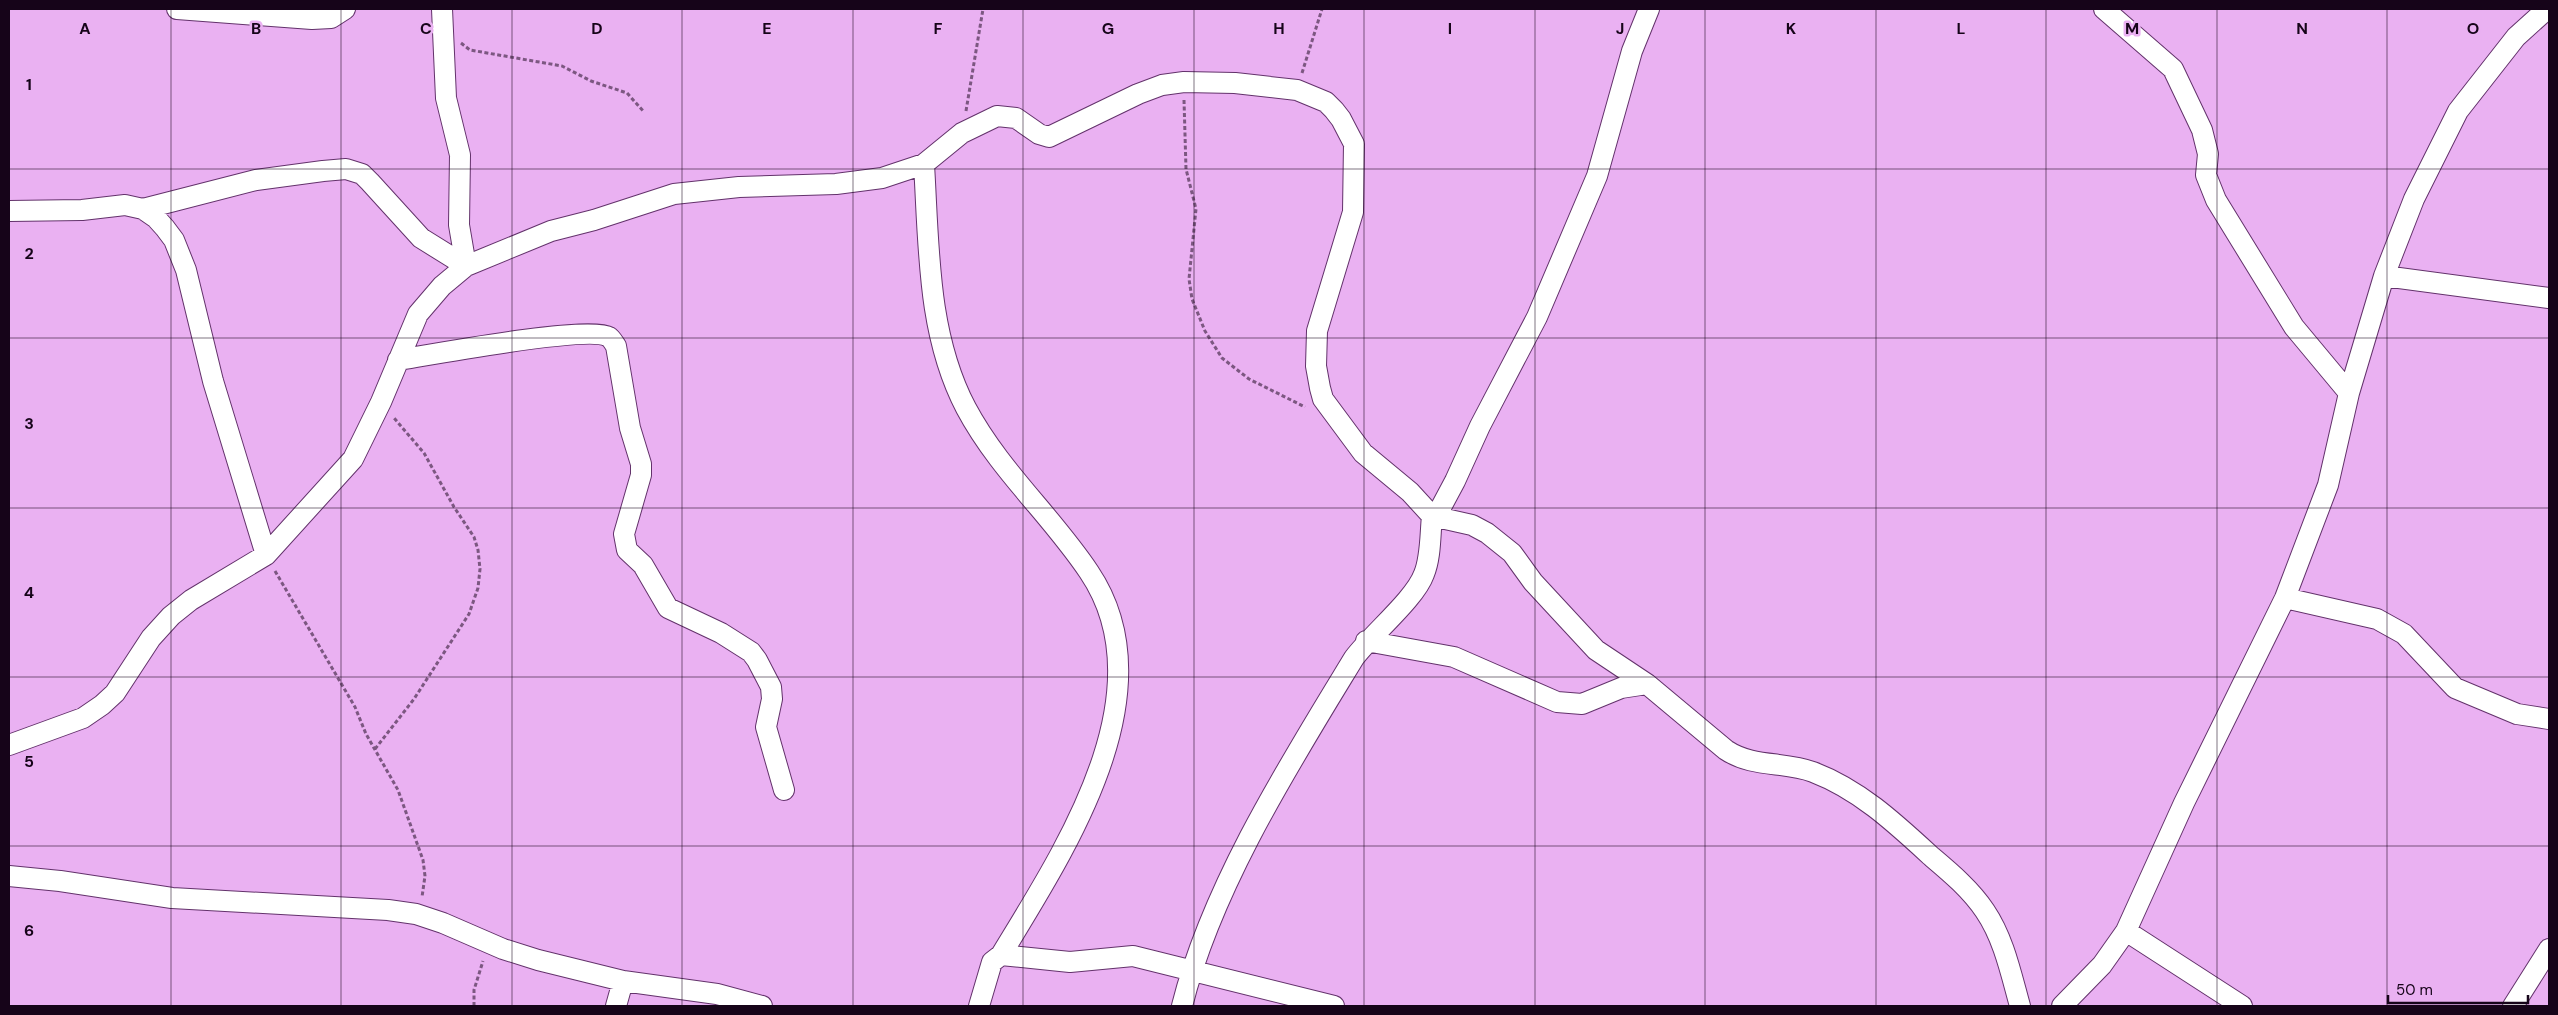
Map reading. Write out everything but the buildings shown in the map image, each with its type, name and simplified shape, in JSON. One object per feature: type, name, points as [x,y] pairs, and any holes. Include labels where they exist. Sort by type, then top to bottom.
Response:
[{"type":"street","points":[[177,9],[312,19],[331,18],[345,9]]},
{"type":"street","points":[[1182,1006],[1191,970],[1235,866],[1274,793],[1366,641],[1401,606],[1424,575],[1432,516],[1439,511],[1455,481],[1480,426],[1537,317],[1597,176],[1632,51],[1649,9]]},
{"type":"street","points":[[2104,9],[2173,69],[2202,130],[2208,154],[2206,175],[2216,200],[2294,327],[2349,393]]},
{"type":"street","points":[[2062,1006],[2102,965],[2126,931],[2184,803],[2285,598],[2328,485],[2349,393],[2384,276],[2414,199],[2458,111],[2516,38],[2547,9]]},
{"type":"street","points":[[442,16],[446,98],[460,156],[458,225],[466,266]]},
{"type":"street","points":[[9,746],[83,718],[102,706],[116,693],[151,638],[171,616],[191,600],[266,555],[353,459],[381,402],[418,314],[442,286],[466,266],[551,231],[617,213],[674,194],[740,186],[852,182],[882,178],[924,164],[962,133],[985,120],[1006,116],[1016,118],[1039,134],[1049,137],[1138,94],[1162,85],[1184,82],[1235,83],[1297,90],[1326,102],[1341,119],[1354,144],[1353,212],[1317,331],[1316,366],[1323,399],[1363,453],[1410,492],[1432,516],[1472,525],[1487,533],[1512,553],[1539,589],[1596,650],[1647,684],[1726,750],[1739,759],[1800,768],[1813,772],[1856,792],[1890,818],[1967,888],[1986,911],[2009,964],[2020,1006]]},
{"type":"street","points":[[924,164],[935,312],[944,358],[965,407],[991,451],[1029,498],[1062,533],[1091,574],[1107,602],[1116,636],[1118,664],[1115,719],[1073,832],[1001,955],[992,962],[979,1006]]},
{"type":"street","points":[[9,211],[82,210],[125,206],[143,209],[256,180],[346,169],[362,174],[421,238],[466,266]]},
{"type":"street","points":[[143,209],[156,218],[174,240],[186,270],[213,381],[266,555]]},
{"type":"street","points":[[2384,276],[2549,298]]},
{"type":"street","points":[[398,360],[485,345],[555,336],[600,334],[609,337],[616,346],[630,428],[641,464],[641,475],[631,504],[624,534],[627,550],[643,565],[668,608],[721,633],[751,652],[757,660],[770,688],[772,699],[766,727],[784,790]]},
{"type":"street","points":[[2285,598],[2377,619],[2404,634],[2455,688],[2517,714],[2549,719]]},
{"type":"street","points":[[1366,641],[1454,657],[1558,702],[1582,704],[1621,688],[1647,684]]},
{"type":"street","points":[[9,876],[60,881],[172,898],[388,910],[416,914],[443,922],[489,943],[538,960],[623,981],[717,994],[762,1006]]},
{"type":"street","points":[[2126,931],[2242,1006]]},
{"type":"street","points":[[2513,1006],[2549,949]]},
{"type":"street","points":[[1001,955],[1070,962],[1133,956],[1326,1005]]},
{"type":"street","points":[[616,1006],[623,981]]},
{"type":"path","points":[[962,133],[983,9]]},
{"type":"path","points":[[1297,90],[1322,9]]},
{"type":"path","points":[[442,16],[470,50],[562,66],[591,81],[627,93],[644,112]]},
{"type":"path","points":[[1184,82],[1186,169],[1196,209],[1189,279],[1192,299],[1205,331],[1222,358],[1249,379],[1310,409]]},
{"type":"path","points":[[375,749],[414,699],[469,614],[478,588],[480,569],[478,550],[474,537],[454,507],[424,453],[381,402]]},
{"type":"path","points":[[266,555],[355,707],[375,749],[398,790],[423,860],[424,885],[416,914]]},
{"type":"path","points":[[474,1006],[474,990],[489,943]]}]
